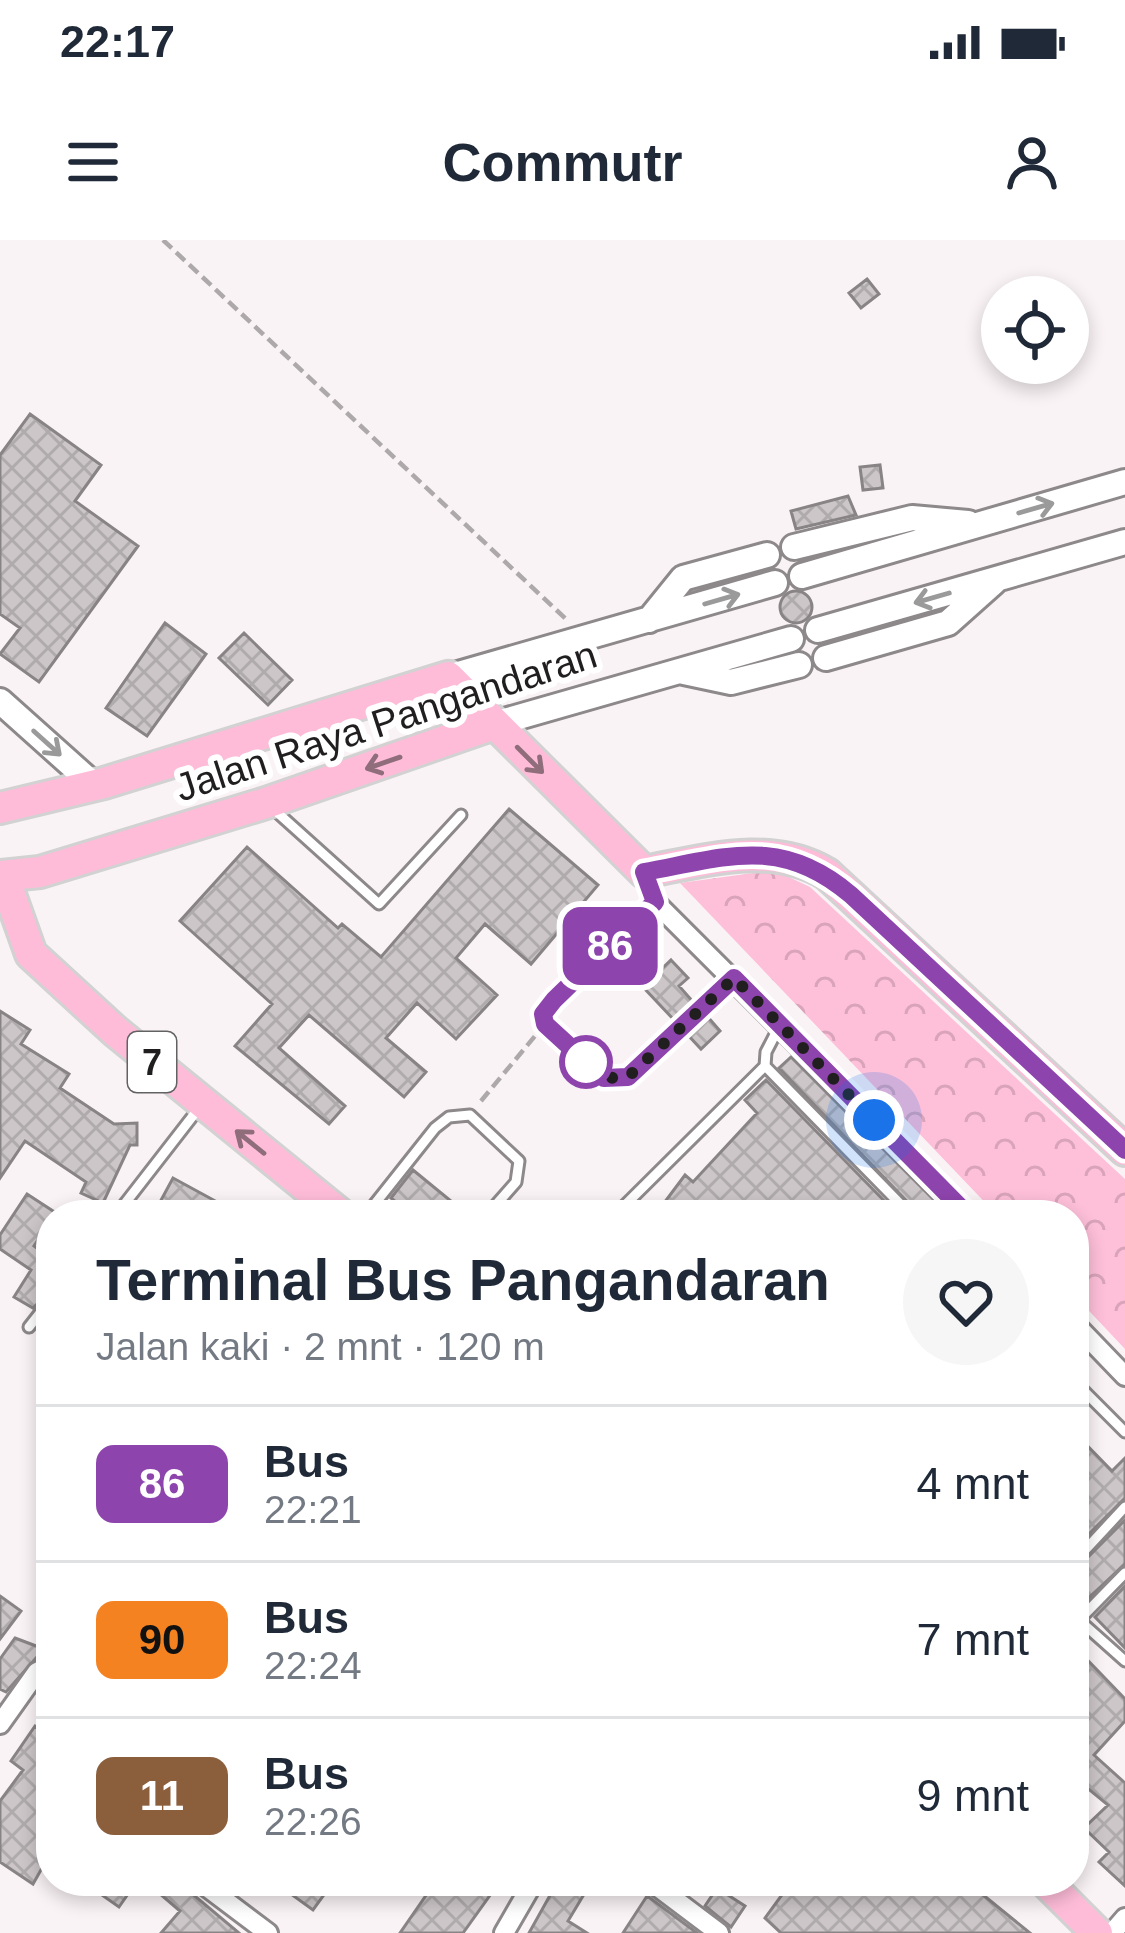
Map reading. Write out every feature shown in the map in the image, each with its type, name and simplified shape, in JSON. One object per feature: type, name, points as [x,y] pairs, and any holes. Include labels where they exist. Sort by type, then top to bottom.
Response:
[{"type":"highway","points":[[448,677],[644,872],[735,857],[805,861],[851,895],[1125,1150]]},
{"type":"highway","name":"Jalan Raya Pangandaran","points":[[0,808],[94,785],[448,677]]},
{"type":"highway","name":"Jalan Raya Pangandaran","points":[[2,877],[40,872],[266,803],[494,724]]},
{"type":"highway","name":"7","points":[[2,877],[31,954],[202,1104],[322,1200]]},
{"type":"highway","points":[[1060,1896],[1097,1933]]},
{"type":"street","points":[[802,576],[1125,482]]},
{"type":"street","points":[[794,547],[919,517],[977,525]]},
{"type":"street","points":[[818,630],[1125,542]]},
{"type":"street","points":[[649,620],[683,578],[767,555]]},
{"type":"street","points":[[826,658],[948,622],[995,580]]},
{"type":"street","name":"Jalan Raya Pangandaran","points":[[448,677],[775,584]]},
{"type":"street","name":"Jalan Raya Pangandaran","points":[[494,724],[791,639]]},
{"type":"street","points":[[679,670],[731,682],[799,665]]},
{"type":"street","points":[[0,700],[94,785]]},
{"type":"street","points":[[644,872],[655,902],[953,1200]]},
{"type":"street","points":[[1089,1342],[1125,1376]]},
{"type":"street","points":[[0,1724],[36,1673]]},
{"type":"street","points":[[219,1896],[268,1933]]},
{"type":"street","points":[[504,1933],[525,1896]]},
{"type":"street","points":[[670,1896],[719,1933]]},
{"type":"street","points":[[1112,1933],[1125,1918]]},
{"type":"lane","points":[[266,803],[379,904],[461,815]]},
{"type":"lane","points":[[655,902],[554,1000],[543,1014],[545,1024],[604,1078],[616,1082],[628,1077],[734,978]]},
{"type":"lane","points":[[630,1200],[765,1066],[780,1025]]},
{"type":"lane","points":[[765,1066],[896,1200]]},
{"type":"lane","points":[[128,1200],[202,1104]]},
{"type":"lane","points":[[378,1200],[435,1128],[449,1118],[470,1114],[519,1161],[516,1182],[500,1200]]},
{"type":"lane","points":[[29,1327],[36,1318]]},
{"type":"lane","points":[[1089,1396],[1125,1432]]},
{"type":"lane","points":[[1089,1546],[1125,1507]]},
{"type":"lane","points":[[1089,1610],[1125,1573]]},
{"type":"lane","points":[[1089,1628],[1122,1654]]},
{"type":"path","points":[[163,240],[585,638]]},
{"type":"path","points":[[470,1114],[545,1024]]},
{"type":"green space","points":[[774,870],[810,887],[1125,1179],[1125,1349],[1089,1311],[1089,1200],[983,1200],[680,883]]},
{"type":"building","points":[[867,279],[879,294],[861,308],[849,293]]},
{"type":"building","points":[[30,414],[101,465],[75,501],[138,546],[39,682],[0,654],[20,628],[0,614],[0,455]]},
{"type":"building","points":[[880,465],[883,488],[863,490],[860,467]]},
{"type":"building","points":[[848,496],[856,515],[796,529],[791,511]]},
{"type":"building","points":[[796,591],[808,595],[812,607],[808,619],[796,623],[784,619],[780,607],[784,595]]},
{"type":"building","points":[[165,623],[206,654],[147,736],[106,708]]},
{"type":"building","points":[[244,633],[292,680],[268,705],[219,658]]},
{"type":"building","points":[[509,809],[598,885],[531,964],[485,924],[456,958],[497,995],[456,1039],[417,1003],[386,1038],[426,1072],[404,1097],[309,1015],[279,1048],[345,1106],[329,1124],[235,1046],[272,1004],[180,921],[247,847],[338,928],[342,924],[381,957]]},
{"type":"building","points":[[671,960],[688,978],[679,986],[694,1003],[675,1021],[643,987]]},
{"type":"building","points":[[0,1011],[30,1030],[21,1044],[69,1074],[60,1088],[114,1124],[137,1123],[137,1145],[130,1145],[104,1200],[81,1193],[86,1182],[25,1141],[0,1178]]},
{"type":"building","points":[[707,1016],[720,1031],[701,1049],[687,1034]]},
{"type":"building","points":[[791,1057],[934,1200],[906,1200],[779,1068]]},
{"type":"building","points":[[766,1080],[883,1200],[666,1200],[685,1175],[693,1182],[757,1113],[745,1100]]},
{"type":"building","points":[[413,1170],[450,1200],[393,1200]]},
{"type":"building","points":[[173,1178],[213,1200],[161,1200]]},
{"type":"building","points":[[27,1194],[36,1200],[33,1308],[14,1297],[31,1270],[0,1249],[0,1235]]},
{"type":"building","points":[[1089,1447],[1112,1471],[1125,1458],[1125,1498],[1089,1534]]},
{"type":"building","points":[[1125,1520],[1125,1564],[1089,1597],[1089,1556]]},
{"type":"building","points":[[1125,1586],[1125,1648],[1095,1617]]},
{"type":"building","points":[[0,1596],[21,1611],[0,1639]]},
{"type":"building","points":[[15,1638],[36,1646],[36,1658],[6,1692],[0,1689],[0,1659]]},
{"type":"building","points":[[1089,1662],[1125,1699],[1125,1721],[1094,1755],[1125,1783],[1125,1886],[1099,1862],[1109,1852],[1089,1833],[1089,1823],[1108,1805],[1089,1789]]},
{"type":"building","points":[[36,1727],[33,1884],[0,1862],[0,1801],[23,1770],[11,1761]]},
{"type":"building","points":[[103,1896],[127,1896],[119,1907]]},
{"type":"building","points":[[162,1896],[195,1896],[239,1933],[161,1933],[180,1911]]},
{"type":"building","points":[[294,1896],[323,1896],[313,1910]]},
{"type":"building","points":[[426,1896],[489,1896],[463,1933],[400,1933]]},
{"type":"building","points":[[550,1896],[583,1896],[568,1921],[587,1933],[529,1933]]},
{"type":"building","points":[[712,1896],[729,1896],[745,1906],[731,1927],[705,1906]]},
{"type":"building","points":[[781,1896],[984,1896],[1030,1933],[781,1933],[765,1918]]},
{"type":"building","points":[[650,1898],[697,1933],[623,1933]]},
{"type":"bus line","name":"86","points":[[953,1200],[734,978],[628,1077],[616,1082],[604,1078],[545,1024],[543,1014],[554,1000],[655,902],[644,872],[720,858],[766,855],[805,861],[851,895],[1125,1150]]},
{"type":"route","points":[[586,1062],[574,1051],[604,1078],[616,1082],[628,1077],[734,978],[874,1120]]}]
